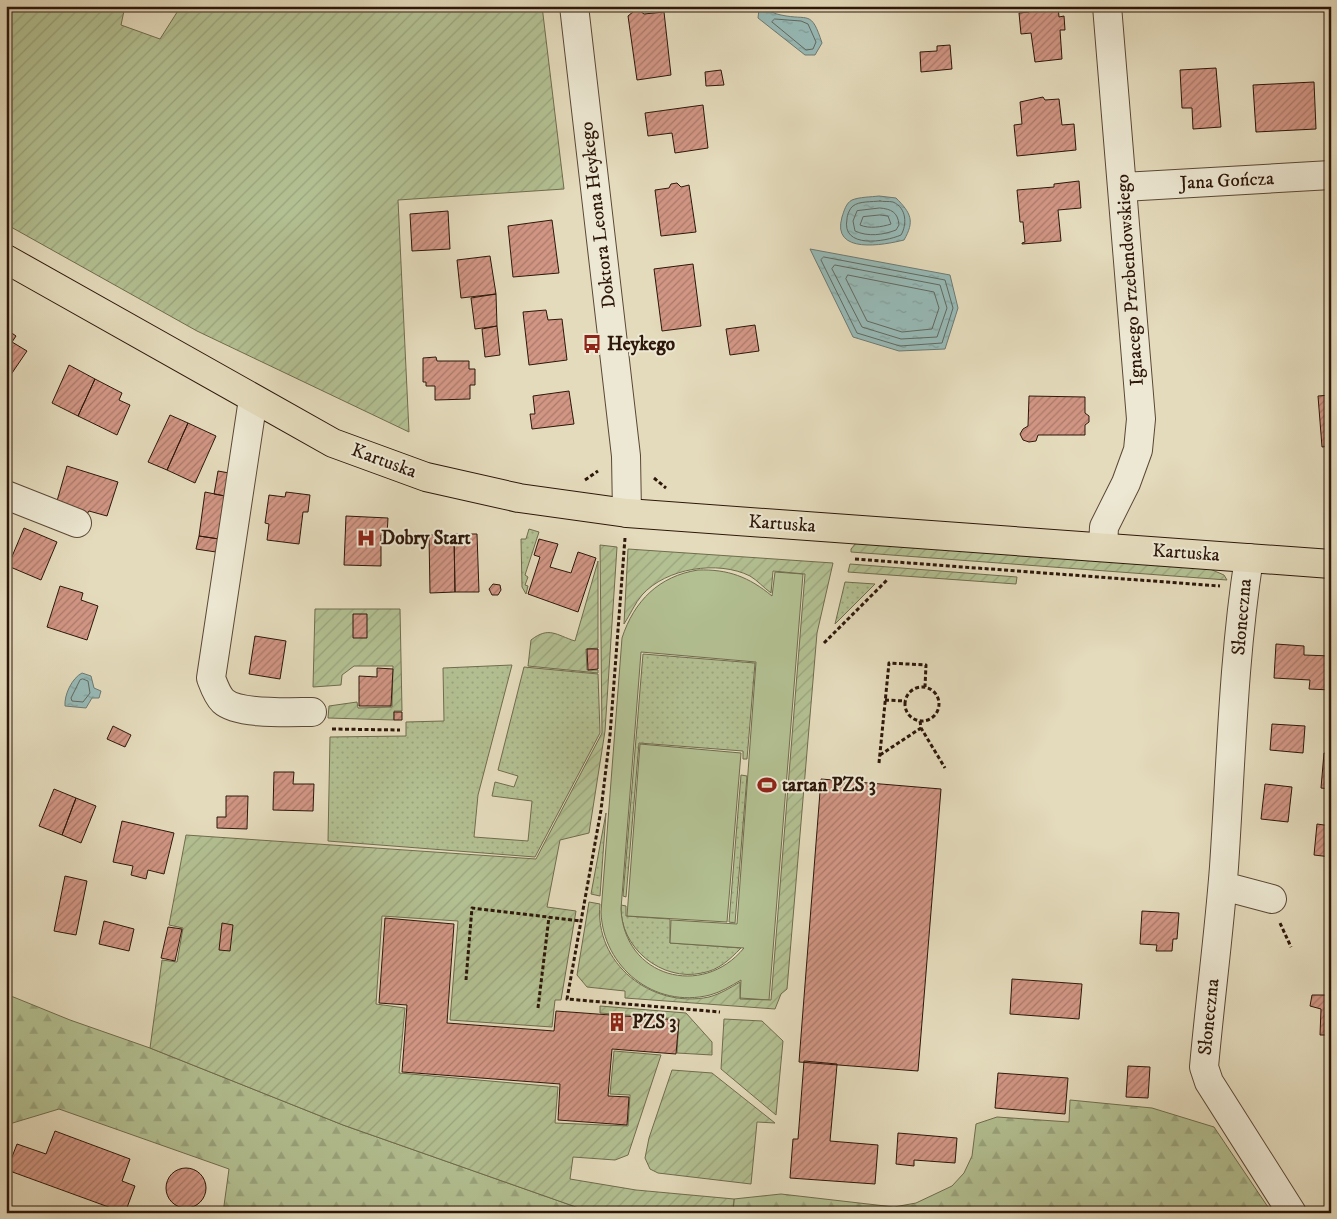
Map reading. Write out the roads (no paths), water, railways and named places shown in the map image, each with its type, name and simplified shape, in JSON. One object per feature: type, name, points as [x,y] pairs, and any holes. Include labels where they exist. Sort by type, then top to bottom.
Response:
[{"type":"main road","name":"Kartuska","points":[[6,259],[333,442],[426,477],[520,498],[626,525],[1103,546],[1331,564]]},
{"type":"street","name":"Doktora Leona Heykego","points":[[574,6],[626,456],[626,525]]},
{"type":"street","name":"Ignacego Przebendowskiego","points":[[1103,546],[1104,527],[1126,483],[1138,450],[1141,419],[1107,6]]},
{"type":"street","name":"Jana Gończa","points":[[1123,186],[1331,176]]},
{"type":"street","points":[[254,399],[211,678],[217,694],[225,703],[238,709],[312,712]]},
{"type":"street","points":[[6,495],[77,523]]},
{"type":"street","name":"Słoneczna","points":[[1249,558],[1244,588],[1236,688],[1223,886],[1204,1067],[1209,1082],[1292,1213]]},
{"type":"street","points":[[1223,886],[1272,899]]},
{"type":"water","points":[[762,8],[790,17],[808,18],[812,21],[822,43],[815,55],[805,55],[758,18],[759,9]]},
{"type":"water","points":[[879,196],[896,198],[908,213],[910,228],[904,240],[884,244],[861,245],[844,237],[841,229],[842,217],[848,203],[858,198]]},
{"type":"water","points":[[810,249],[950,275],[958,308],[945,349],[899,351],[853,337]]},
{"type":"water","points":[[82,673],[91,676],[94,688],[101,691],[99,698],[92,698],[86,708],[65,706],[69,687],[78,675]]},
{"type":"place","name":"Heykego","points":[[592,344]]},
{"type":"place","name":"Dobry Start","points":[[366,538]]},
{"type":"place","name":"tartan PZS 3","points":[[767,785]]},
{"type":"place","name":"PZS 3","points":[[617,1022]]}]
